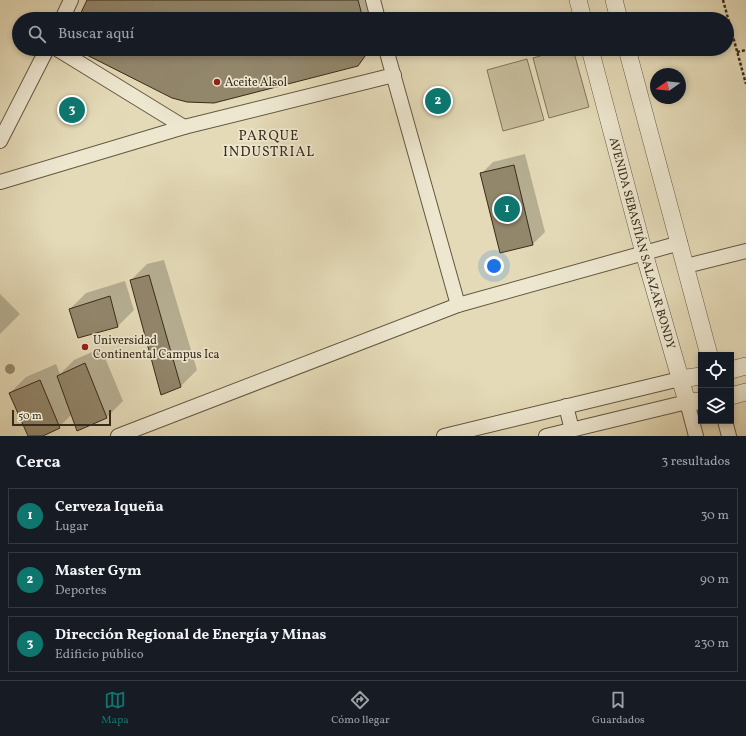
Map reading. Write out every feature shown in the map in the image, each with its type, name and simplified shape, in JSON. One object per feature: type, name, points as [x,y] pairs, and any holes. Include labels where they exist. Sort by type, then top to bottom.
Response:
[{"type":"street","points":[[65,12],[71,0]]},
{"type":"street","points":[[373,0],[376,12]]},
{"type":"street","points":[[578,0],[581,12]]},
{"type":"street","points":[[614,0],[617,12]]},
{"type":"street","points":[[0,142],[43,56]]},
{"type":"street","points":[[68,56],[184,127]]},
{"type":"street","points":[[388,56],[458,305]]},
{"type":"street","name":"AVENIDA SEBASTIÁN SALAZAR BONDY","points":[[592,56],[644,253],[680,379],[694,402],[696,436]]},
{"type":"street","points":[[629,56],[708,352]]},
{"type":"street","points":[[0,182],[184,127],[394,75]]},
{"type":"street","points":[[118,436],[458,305],[680,243]]},
{"type":"street","points":[[686,266],[746,251]]},
{"type":"street","points":[[734,369],[746,366]]},
{"type":"street","points":[[444,436],[680,379],[698,376]]},
{"type":"street","points":[[734,395],[746,392]]},
{"type":"street","points":[[546,436],[694,402]]},
{"type":"street","points":[[566,406],[572,430]]},
{"type":"street","points":[[726,424],[729,436]]},
{"type":"path","points":[[724,0],[727,12]]},
{"type":"path","points":[[734,40],[746,84]]},
{"type":"path","points":[[737,52],[746,50]]},
{"type":"shaded area","points":[[540,56],[575,56],[589,107],[549,118],[533,58]]},
{"type":"shaded area","points":[[527,59],[544,120],[503,131],[487,70]]},
{"type":"building","points":[[87,0],[358,0],[361,12],[81,12]]},
{"type":"building","name":"Aceite Alsol","points":[[89,56],[365,56],[358,66],[214,103],[187,102],[172,98]]},
{"type":"building","points":[[514,165],[533,245],[500,253],[480,173]]},
{"type":"building","points":[[149,275],[181,387],[161,395],[130,280]]},
{"type":"building","points":[[110,296],[118,327],[78,338],[69,309]]},
{"type":"building","points":[[85,363],[107,418],[77,431],[57,376]]},
{"type":"building","points":[[40,380],[60,428],[43,436],[28,436],[9,393]]},
{"type":"place","name":"Aceite Alsol","points":[[217,82]]},
{"type":"place","name":"Master Gym","points":[[438,101]]},
{"type":"place","name":"Dirección Regional de Energía y Minas","points":[[72,110]]},
{"type":"place","name":"Cerveza Iqueña","points":[[507,209]]},
{"type":"place","name":"Universidad Continental Campus Ica","points":[[85,347]]},
{"type":"district","name":"PARQUE INDUSTRIAL","points":[[269,144]]}]
